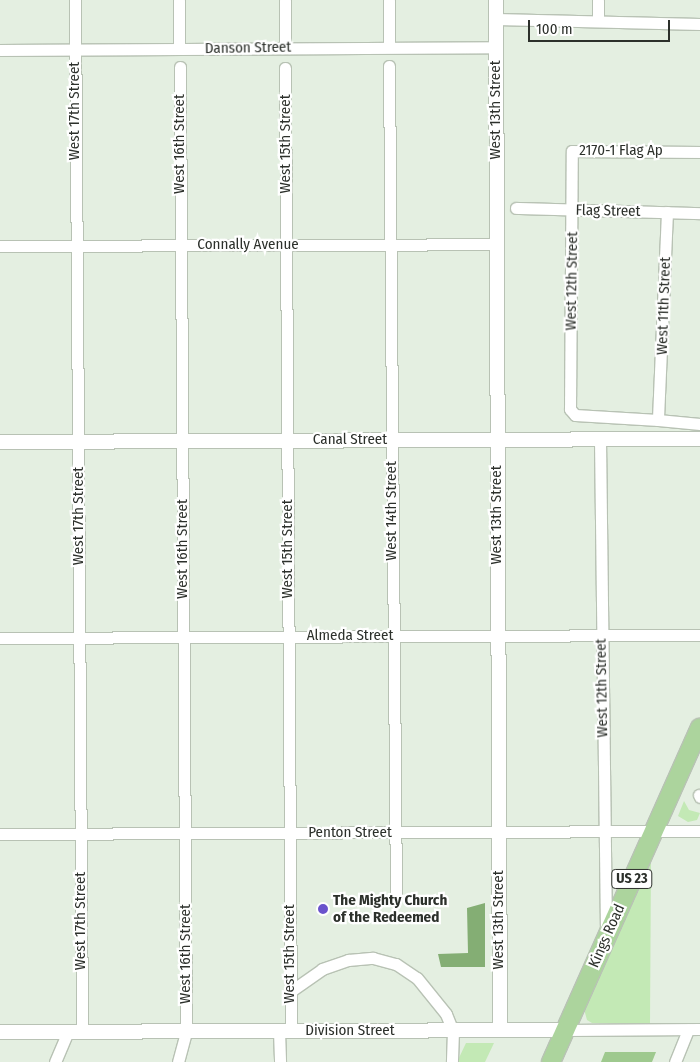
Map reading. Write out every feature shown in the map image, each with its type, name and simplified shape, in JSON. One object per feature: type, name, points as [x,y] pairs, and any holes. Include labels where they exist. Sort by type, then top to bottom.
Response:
[{"type":"main road","name":"Kings Road","points":[[551,1062],[700,728]]},
{"type":"street","name":"West 17th Street","points":[[75,0],[80,637],[80,834],[75,1032]]},
{"type":"street","points":[[179,0],[179,49]]},
{"type":"street","points":[[285,0],[285,48]]},
{"type":"street","points":[[389,0],[389,47]]},
{"type":"street","name":"West 13th Street","points":[[496,0],[500,1030]]},
{"type":"street","points":[[598,0],[598,20]]},
{"type":"street","points":[[496,19],[700,24]]},
{"type":"street","name":"Danson Street","points":[[0,50],[496,47]]},
{"type":"street","name":"West 14th Street","points":[[389,66],[396,896]]},
{"type":"street","name":"West 16th Street","points":[[178,1062],[186,1032],[180,67]]},
{"type":"street","name":"West 15th Street","points":[[280,1062],[290,991],[286,68]]},
{"type":"street","name":"2170-1 Flag Ap","points":[[571,210],[572,150],[700,152]]},
{"type":"street","name":"Flag Street","points":[[516,208],[700,213]]},
{"type":"street","name":"West 12th Street","points":[[571,210],[570,409],[585,418],[658,420]]},
{"type":"street","name":"West 11th Street","points":[[658,420],[666,212]]},
{"type":"street","name":"Connally Avenue","points":[[0,246],[497,244]]},
{"type":"street","points":[[658,420],[700,424]]},
{"type":"street","name":"West 12th Street","points":[[600,439],[606,937]]},
{"type":"street","name":"Canal Street","points":[[0,442],[700,439]]},
{"type":"street","name":"Almeda Street","points":[[0,638],[700,635]]},
{"type":"street","name":"Penton Street","points":[[0,834],[700,831]]},
{"type":"street","points":[[290,991],[332,965],[365,958],[385,960],[417,978],[434,997],[453,1031],[452,1062]]},
{"type":"street","name":"Division Street","points":[[0,1032],[700,1029]]},
{"type":"street","points":[[675,1062],[688,1030]]},
{"type":"street","points":[[55,1062],[75,1032]]},
{"type":"shaded area","points":[[684,801],[689,810],[700,813],[697,820],[688,822],[678,816]]},
{"type":"shaded area","points":[[651,861],[650,1024],[592,1023],[587,1020],[584,1009]]},
{"type":"shaded area","points":[[485,903],[485,967],[441,967],[438,954],[468,953],[467,908]]},
{"type":"shaded area","points":[[466,1043],[494,1043],[485,1062],[457,1062]]},
{"type":"building","points":[[605,1052],[656,1052],[652,1062],[601,1062]]},
{"type":"place","name":"The Mighty Church of the Redeemed","points":[[323,909]]}]
